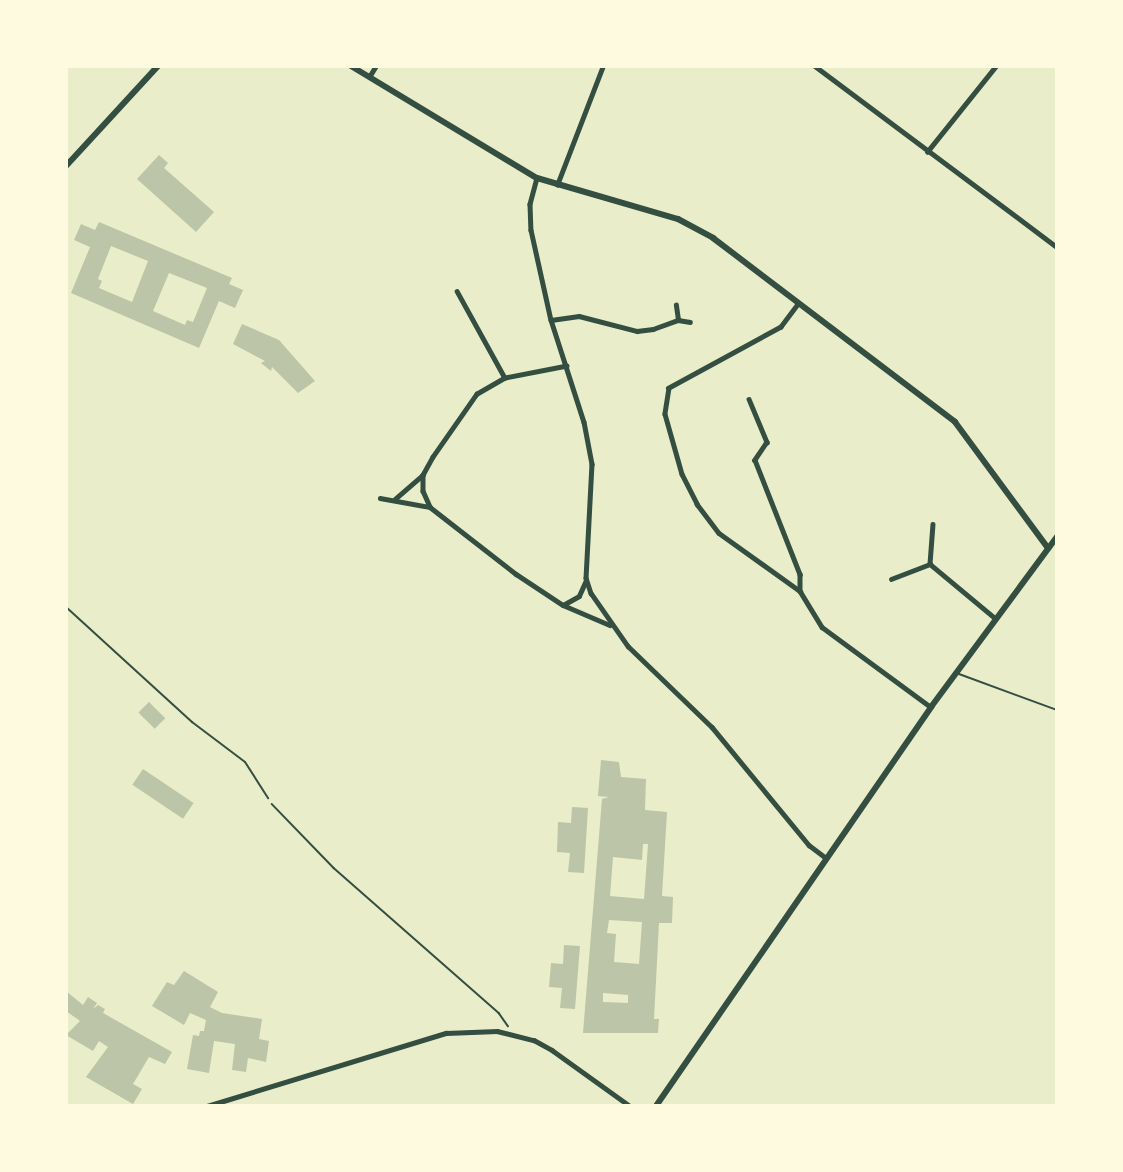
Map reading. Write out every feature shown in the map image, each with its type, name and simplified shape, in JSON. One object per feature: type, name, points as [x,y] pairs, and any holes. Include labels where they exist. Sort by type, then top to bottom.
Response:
[{"type":"street","points":[[66,166],[158,66]]},
{"type":"street","points":[[351,66],[537,178],[678,219],[713,238],[955,422],[1048,548]]},
{"type":"street","points":[[369,77],[376,66]]},
{"type":"street","points":[[557,185],[603,66]]},
{"type":"street","points":[[815,66],[1057,247]]},
{"type":"street","points":[[927,152],[996,66]]},
{"type":"street","points":[[537,178],[529,214],[551,320],[584,422],[592,464],[586,578],[579,596],[563,605]]},
{"type":"street","points":[[457,291],[505,378]]},
{"type":"street","points":[[799,303],[781,327],[669,388],[664,401],[682,474],[697,504],[719,533],[800,591],[822,627],[931,707]]},
{"type":"street","points":[[676,305],[678,320]]},
{"type":"street","points":[[551,320],[593,318],[637,331],[678,320],[690,322]]},
{"type":"street","points":[[395,499],[423,475],[477,394],[505,378],[567,366]]},
{"type":"street","points":[[749,399],[767,442],[755,460],[800,574],[800,591]]},
{"type":"street","points":[[423,475],[423,491],[430,507],[469,541],[563,605],[610,625]]},
{"type":"street","points":[[380,498],[430,507]]},
{"type":"street","points":[[930,564],[933,525]]},
{"type":"street","points":[[656,1106],[931,707],[1057,537]]},
{"type":"street","points":[[930,564],[995,618]]},
{"type":"street","points":[[891,579],[930,564]]},
{"type":"street","points":[[586,578],[596,605],[610,625],[650,669],[712,727],[810,845],[826,858]]},
{"type":"street","points":[[207,1106],[446,1033],[497,1031],[534,1040],[559,1054],[630,1106]]},
{"type":"lane","points":[[66,607],[192,722],[245,762],[268,798]]},
{"type":"lane","points":[[956,673],[1057,710]]},
{"type":"path","points":[[268,798],[334,868],[499,1013],[515,1036]]},
{"type":"building","points":[[159,155],[168,163],[164,168],[214,212],[196,232],[137,179]]},
{"type":"building","points":[[99,222],[232,278],[229,284],[243,290],[235,308],[219,301],[199,348],[71,293],[90,247],[74,240],[81,224],[95,230]],"holes":[[[111,246],[148,261],[132,302],[99,288],[102,281],[98,279]],[[169,273],[207,288],[193,322],[187,320],[185,325],[153,311]]]},
{"type":"building","points":[[242,324],[279,340],[315,381],[298,393],[272,367],[271,371],[261,363],[265,361],[233,344]]},
{"type":"building","points":[[149,702],[165,718],[155,729],[138,713]]},
{"type":"building","points":[[601,760],[619,762],[621,777],[646,779],[645,810],[667,812],[662,896],[673,897],[672,923],[659,923],[654,1019],[659,1019],[658,1033],[583,1033],[602,799],[609,797],[598,796]],"holes":[[[643,844],[648,844],[644,899],[610,896],[613,857],[642,860]],[[609,920],[642,922],[639,964],[614,962],[616,934],[607,933]],[[603,993],[628,995],[628,1003],[603,1002]]]},
{"type":"building","points":[[143,769],[194,803],[183,819],[132,785]]},
{"type":"building","points":[[572,807],[588,808],[584,873],[568,872],[570,853],[557,852],[558,822],[571,823]]},
{"type":"building","points":[[564,945],[580,946],[575,1009],[560,1008],[562,988],[549,987],[551,963],[563,964]]},
{"type":"building","points":[[184,971],[218,992],[210,1007],[222,1013],[262,1019],[259,1039],[269,1041],[266,1062],[248,1058],[246,1072],[232,1070],[235,1044],[214,1041],[209,1073],[187,1069],[193,1035],[199,1036],[200,1031],[204,1031],[206,1020],[190,1013],[184,1025],[152,1006],[167,982],[174,985]]},
{"type":"building","points":[[66,991],[83,1005],[88,997],[97,1003],[93,1009],[98,1005],[105,1009],[103,1013],[172,1052],[165,1064],[149,1057],[133,1084],[142,1089],[133,1104],[86,1077],[108,1047],[99,1041],[93,1051],[66,1035],[80,1021],[66,1011]]}]
